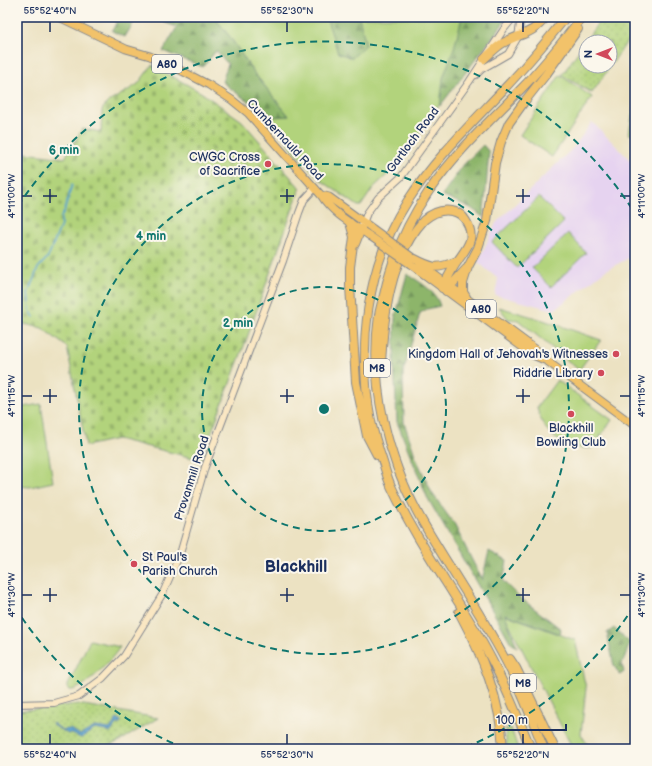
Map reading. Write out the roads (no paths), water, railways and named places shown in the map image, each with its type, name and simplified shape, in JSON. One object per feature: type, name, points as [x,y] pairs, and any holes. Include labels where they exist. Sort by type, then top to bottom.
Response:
[{"type":"highway","points":[[533,17],[545,17]]},
{"type":"highway","points":[[484,59],[503,43],[527,34],[539,26],[545,17]]},
{"type":"highway","name":"M8","points":[[504,749],[498,710],[484,664],[473,639],[424,550],[390,483],[371,423],[366,389],[364,356],[367,319],[373,284],[382,254],[390,233],[406,203],[433,166],[454,141],[536,54],[566,17]]},
{"type":"highway","name":"M8","points":[[544,749],[511,670],[420,517],[400,476],[386,434],[379,397],[376,355],[379,314],[393,261],[407,228],[427,193],[466,145],[524,86],[582,17]]},
{"type":"highway","points":[[466,297],[463,292],[463,283],[468,266],[478,248],[487,221],[495,163],[501,142],[510,123],[524,102],[570,43],[585,17]]},
{"type":"highway","points":[[379,397],[382,342],[392,283],[406,246],[419,227],[434,213],[445,210],[456,212],[465,219],[468,224],[470,242],[463,255],[457,261],[445,267],[435,267],[411,261]]},
{"type":"highway","points":[[350,223],[354,237],[350,286],[356,382],[368,436],[390,483]]},
{"type":"highway","points":[[352,253],[362,225]]},
{"type":"highway","points":[[446,287],[457,261]]},
{"type":"highway","points":[[446,287],[468,266]]},
{"type":"highway","name":"M8","points":[[424,550],[464,610],[486,649],[507,691],[531,749]]},
{"type":"highway","name":"M8","points":[[483,621],[516,668],[555,749]]},
{"type":"main road","name":"Cumbernauld Road","points":[[59,17],[126,49],[150,56],[184,72],[209,85],[232,100],[248,113],[315,188],[326,203],[350,223],[362,225]]},
{"type":"main road","name":"Gartloch Road","points":[[362,225],[367,213],[378,198],[401,177],[469,82],[504,29],[514,17]]},
{"type":"main road","name":"Gartloch Road","points":[[469,82],[482,69],[508,54],[518,37],[521,17]]},
{"type":"main road","name":"Provanmill Road","points":[[17,704],[54,703],[79,696],[103,678],[124,656],[162,595],[180,554],[206,467],[283,261],[299,213],[304,200],[315,188]]},
{"type":"main road","name":"Cumbernauld Road","points":[[321,195],[329,197],[371,232],[446,287],[533,355],[547,361]]},
{"type":"main road","name":"Cumbernauld Road","points":[[446,287],[466,297],[538,351],[547,361],[635,426]]},
{"type":"water","points":[[117,719],[121,721],[119,724],[116,724],[111,732],[95,729],[81,738],[70,733],[67,734],[52,724],[53,723],[62,730],[70,729],[80,735],[95,727],[110,729]]},
{"type":"waterway","points":[[34,317],[30,310],[28,293],[38,268],[48,257],[61,225],[61,217],[64,212],[72,185]]},
{"type":"place","name":"CWGC Cross of Sacrifice","points":[[268,164]]},
{"type":"place","name":"Kingdom Hall of Jehovah's Witnesses","points":[[616,354]]},
{"type":"place","name":"Riddrie Library","points":[[601,373]]},
{"type":"place","name":"Blackhill Bowling Club","points":[[571,414]]},
{"type":"place","name":"St Paul's Parish Church","points":[[134,564]]},
{"type":"district","name":"Blackhill","points":[[296,567]]}]
